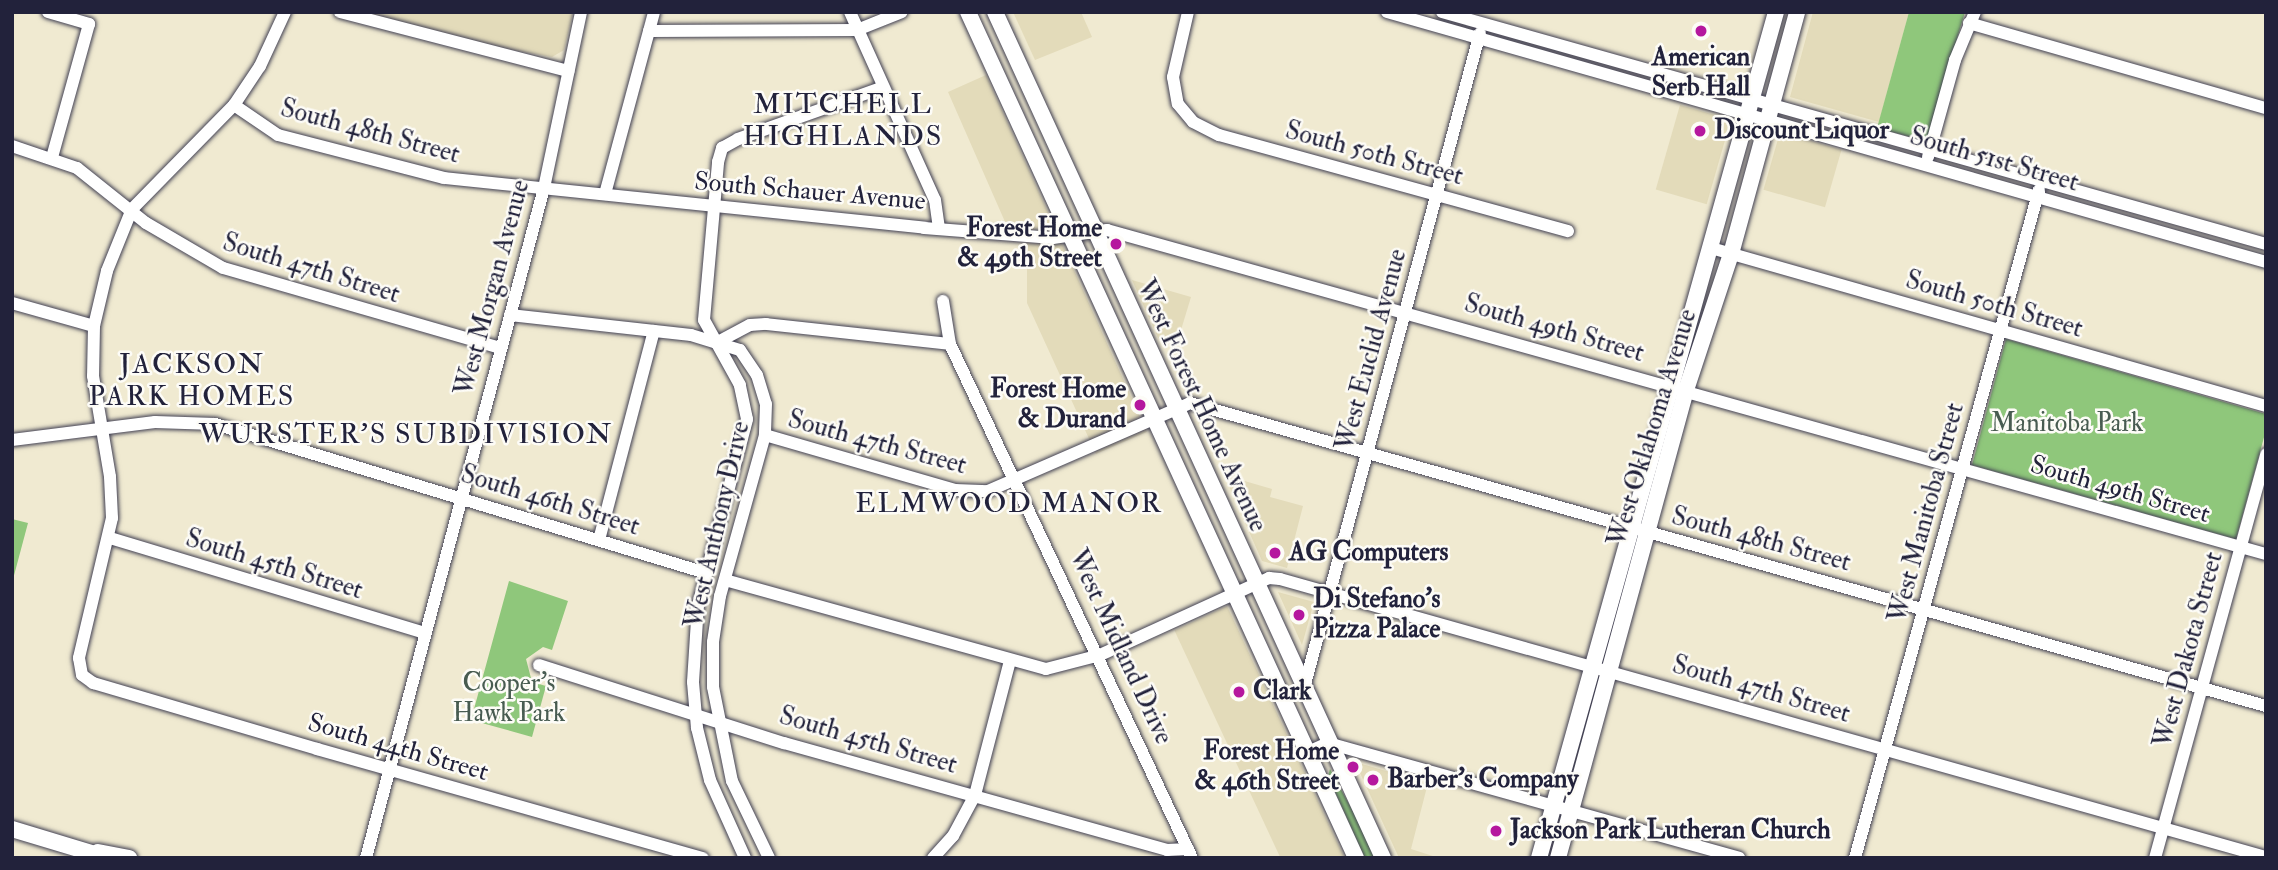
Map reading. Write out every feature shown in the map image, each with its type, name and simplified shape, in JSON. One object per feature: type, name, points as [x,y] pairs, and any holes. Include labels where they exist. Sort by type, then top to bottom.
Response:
[{"type":"main road","name":"West Forest Home Avenue","points":[[968,12],[1072,235],[1165,413],[1246,589],[1308,752],[1356,858]]},
{"type":"main road","name":"West Forest Home Avenue","points":[[995,12],[1094,230],[1165,413],[1246,589],[1304,688],[1383,858]]},
{"type":"main road","name":"West Oklahoma Avenue","points":[[1558,858],[1647,532],[1710,248],[1776,12]]},
{"type":"main road","name":"West Oklahoma Avenue","points":[[1539,858],[1629,527],[1678,388],[1731,254],[1797,12]]},
{"type":"main road","points":[[1731,176],[1739,182],[1737,232]]},
{"type":"main road","points":[[12,829],[108,858]]},
{"type":"main road","points":[[89,851],[129,858]]},
{"type":"street","points":[[48,12],[89,24],[52,157]]},
{"type":"street","points":[[110,538],[112,499],[93,376],[94,326],[107,271],[132,209],[234,105],[260,65],[285,12]]},
{"type":"street","points":[[340,12],[568,71]]},
{"type":"street","name":"West Morgan Avenue","points":[[366,858],[544,188],[581,12]]},
{"type":"street","points":[[604,194],[654,12]]},
{"type":"street","points":[[850,12],[881,88],[935,200],[939,227]]},
{"type":"street","points":[[649,31],[857,30],[902,12]]},
{"type":"street","name":"South 50th Street","points":[[1188,12],[1173,77],[1178,104],[1193,122],[1219,135],[1568,231]]},
{"type":"street","name":"South 51st Street","points":[[1387,12],[1479,39],[1750,106]]},
{"type":"street","name":"South 51st Street","points":[[1442,12],[1770,112],[1926,164],[2266,262]]},
{"type":"street","points":[[1926,164],[1972,18],[2266,108]]},
{"type":"street","name":"West Euclid Avenue","points":[[1304,688],[1483,24]]},
{"type":"street","name":"West Anthony Drive","points":[[745,858],[710,780],[696,713],[694,640],[706,573],[747,419],[740,386],[704,320],[722,148],[881,88]]},
{"type":"street","name":"South 48th Street","points":[[234,105],[278,135],[388,166],[456,180],[544,188]]},
{"type":"street","name":"South 51st Street","points":[[1770,112],[1930,149],[2266,244]]},
{"type":"street","name":"South 47th Street","points":[[12,146],[52,157],[101,183],[183,248],[223,268],[500,348]]},
{"type":"street","name":"West Manitoba Street","points":[[1855,858],[2041,181]]},
{"type":"street","name":"South Schauer Avenue","points":[[544,188],[714,207],[939,227],[1072,235]]},
{"type":"street","name":"South 49th Street","points":[[1072,235],[1094,230],[1406,312],[2266,554]]},
{"type":"street","name":"South 50th Street","points":[[1710,248],[2266,406]]},
{"type":"street","name":"West Midland Drive","points":[[943,301],[950,344],[1100,655],[1190,853]]},
{"type":"street","points":[[12,303],[94,326]]},
{"type":"street","points":[[510,315],[654,331],[716,343],[750,325],[766,324],[950,344]]},
{"type":"street","points":[[599,540],[654,331]]},
{"type":"street","name":"West Anthony Drive","points":[[716,343],[740,350],[752,366],[766,404],[765,435],[724,580],[713,642],[718,720],[732,781],[769,858]]},
{"type":"street","name":"South 48th Street","points":[[1165,413],[1190,403],[2266,706]]},
{"type":"street","name":"South 47th Street","points":[[765,435],[963,492],[988,491],[1018,482],[1165,413]]},
{"type":"street","name":"South 46th Street","points":[[12,440],[179,421],[215,424],[706,573]]},
{"type":"street","name":"West Dakota Street","points":[[2155,858],[2266,454]]},
{"type":"street","name":"South 45th Street","points":[[110,538],[425,633]]},
{"type":"street","name":"South 44th Street","points":[[110,538],[79,658],[82,675],[93,683],[703,858]]},
{"type":"street","name":"South 47th Street","points":[[1246,589],[1280,579],[2266,857]]},
{"type":"street","points":[[724,580],[1010,661],[1057,669],[1100,655],[1246,589]]},
{"type":"street","points":[[933,858],[953,836],[975,795],[1010,661]]},
{"type":"street","name":"South 45th Street","points":[[539,665],[975,795],[1167,850],[1190,853]]},
{"type":"street","points":[[1308,752],[1328,743],[1739,858]]},
{"type":"shaded area","points":[[361,12],[573,12],[564,50],[552,57],[489,46]]},
{"type":"shaded area","points":[[1013,12],[1081,12],[1092,37],[1035,60]]},
{"type":"shaded area","points":[[1813,12],[1909,12],[1879,122],[1790,97]]},
{"type":"shaded area","points":[[986,75],[1147,432],[1096,454],[1027,303],[1027,242],[1013,240],[948,92]]},
{"type":"shaded area","points":[[1680,105],[1731,120],[1707,204],[1656,190]]},
{"type":"shaded area","points":[[1780,132],[1842,150],[1825,207],[1763,190]]},
{"type":"shaded area","points":[[1132,280],[1191,297],[1181,330],[1159,340]]},
{"type":"shaded area","points":[[1224,475],[1272,489],[1270,497],[1303,506],[1287,568],[1262,561]]},
{"type":"shaded area","points":[[1278,592],[1314,602],[1302,645]]},
{"type":"shaded area","points":[[1227,606],[1344,857],[1281,858],[1174,631]]},
{"type":"shaded area","points":[[1355,762],[1428,783],[1411,849],[1439,858],[1399,858]]},
{"type":"green space","points":[[1909,12],[1965,12],[1926,141],[1877,128]]},
{"type":"green space","name":"Manitoba Park","points":[[2006,339],[2266,414],[2266,430],[2236,539],[1972,465]]},
{"type":"green space","points":[[12,519],[28,523],[12,583]]},
{"type":"green space","name":"Cooper's Hawk Park","points":[[509,581],[568,601],[552,650],[543,647],[526,659],[532,682],[546,686],[532,737],[471,720]]},
{"type":"green space","points":[[1330,769],[1376,858],[1365,858],[1328,776]]},
{"type":"place","name":"American Serb Hall","points":[[1701,31]]},
{"type":"place","name":"Discount Liquor","points":[[1700,131]]},
{"type":"place","name":"Forest Home & 49th Street","points":[[1116,244]]},
{"type":"place","name":"Forest Home & Durand","points":[[1140,405]]},
{"type":"place","name":"AG Computers","points":[[1275,553]]},
{"type":"place","name":"Di Stefano's Pizza Palace","points":[[1299,615]]},
{"type":"place","name":"Clark","points":[[1239,692]]},
{"type":"place","name":"Forest Home & 46th Street","points":[[1353,767]]},
{"type":"place","name":"Barber's Company","points":[[1373,780]]},
{"type":"place","name":"Jackson Park Lutheran Church","points":[[1496,831]]},
{"type":"district","name":"MITCHELL HIGHLANDS","points":[[843,121]]},
{"type":"district","name":"JACKSON PARK HOMES","points":[[192,381]]},
{"type":"district","name":"WURSTER'S SUBDIVISION","points":[[406,435]]},
{"type":"district","name":"ELMWOOD MANOR","points":[[1009,504]]}]
